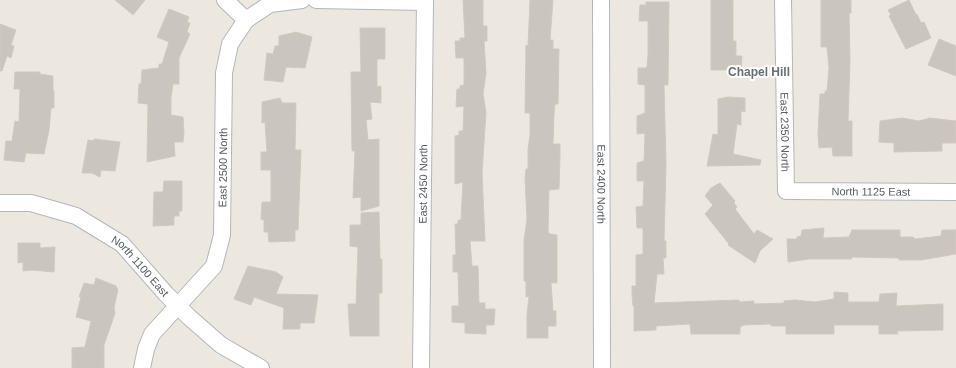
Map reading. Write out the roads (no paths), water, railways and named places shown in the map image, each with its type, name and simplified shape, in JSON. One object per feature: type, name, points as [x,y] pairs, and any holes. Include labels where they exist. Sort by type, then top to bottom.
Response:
[{"type":"street","points":[[225,0],[246,20],[270,4],[302,0]]},
{"type":"street","points":[[316,0],[425,1]]},
{"type":"street","name":"East 2400 North","points":[[602,0],[602,368]]},
{"type":"street","name":"East 2350 North","points":[[783,0],[786,191]]},
{"type":"street","name":"East 2450 North","points":[[421,368],[425,1]]},
{"type":"street","name":"East 2500 North","points":[[142,368],[146,349],[152,334],[214,266],[222,235],[224,73],[230,44],[246,20]]},
{"type":"street","name":"North 1125 East","points":[[786,191],[956,192]]},
{"type":"street","name":"North 1100 East","points":[[0,203],[31,203],[76,216],[122,244],[178,305],[221,345],[261,368]]},
{"type":"district","name":"Chapel Hill","points":[[759,72]]}]
